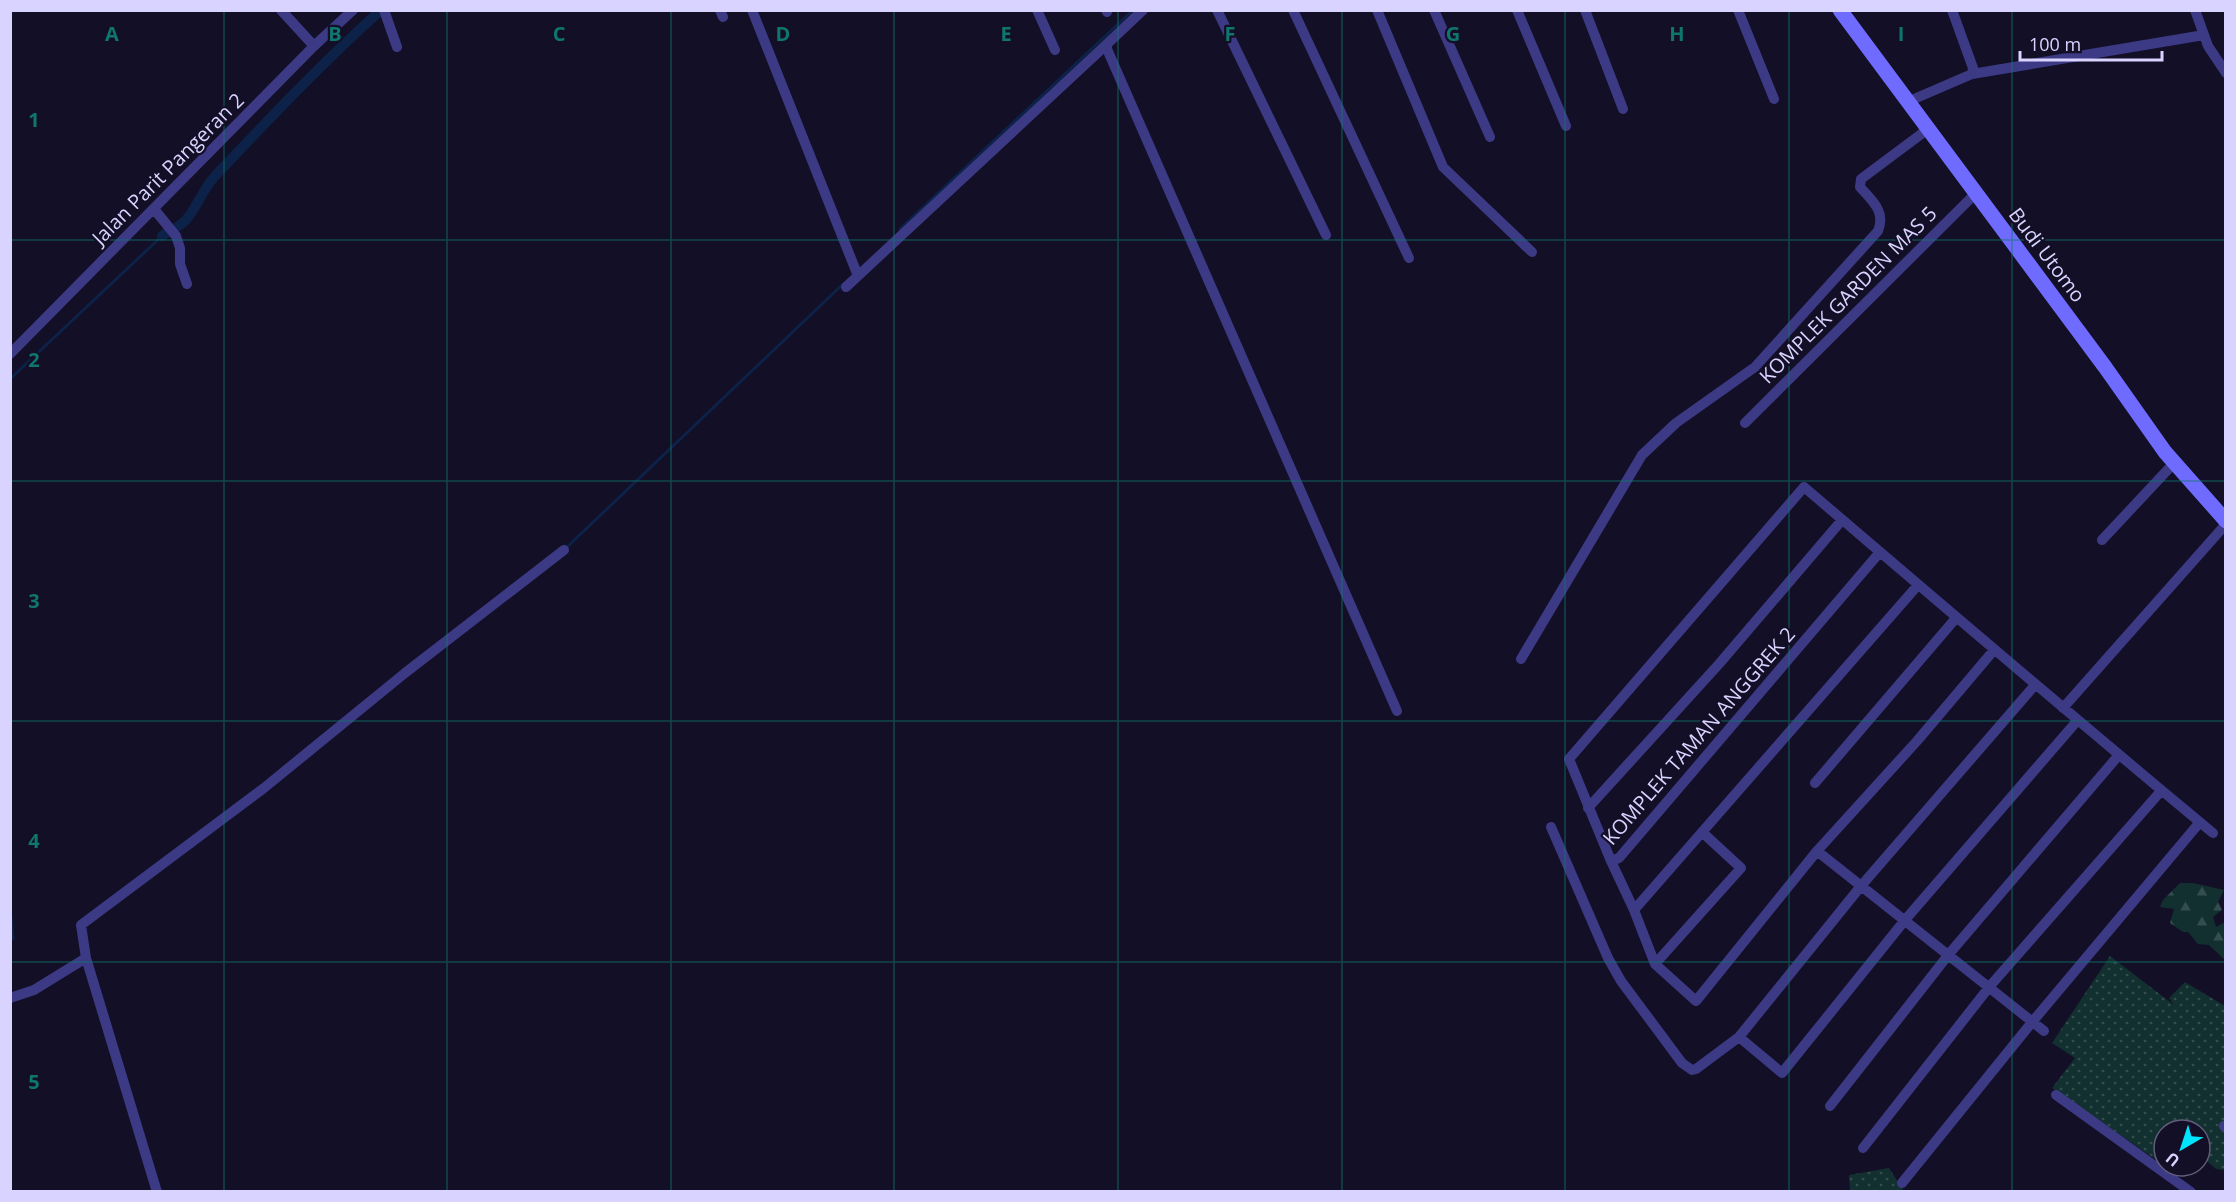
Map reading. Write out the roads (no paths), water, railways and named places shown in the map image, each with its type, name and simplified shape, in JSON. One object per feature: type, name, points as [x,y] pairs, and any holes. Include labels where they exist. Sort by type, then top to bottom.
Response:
[{"type":"street","points":[[281,10],[314,46]]},
{"type":"street","name":"Jalan Parit Pangeran 2","points":[[10,354],[314,46],[353,10]]},
{"type":"street","points":[[752,10],[856,272]]},
{"type":"street","points":[[1036,10],[1055,50]]},
{"type":"street","points":[[846,287],[856,272],[1143,10]]},
{"type":"street","points":[[1217,10],[1326,235]]},
{"type":"street","points":[[1293,10],[1409,258]]},
{"type":"street","points":[[1377,10],[1443,167],[1532,252]]},
{"type":"street","points":[[1434,10],[1490,137]]},
{"type":"street","points":[[1517,10],[1566,126]]},
{"type":"street","points":[[1585,10],[1623,109]]},
{"type":"street","points":[[1738,10],[1774,99]]},
{"type":"street","name":"Budi Utomo","points":[[1840,10],[2174,463],[2226,522]]},
{"type":"street","points":[[1952,10],[1973,68],[1972,74]]},
{"type":"street","points":[[2195,10],[2204,35],[2226,73]]},
{"type":"street","points":[[385,13],[397,47]]},
{"type":"street","points":[[1907,102],[1972,74],[2204,35]]},
{"type":"street","points":[[1107,45],[1111,59],[1397,711]]},
{"type":"street","points":[[1521,659],[1642,455],[1676,423],[1755,367],[1878,231],[1881,212],[1860,187],[1861,179],[1928,129]]},
{"type":"street","name":"KOMPLEK GARDEN MAS 5","points":[[1745,423],[1976,193]]},
{"type":"street","points":[[154,209],[176,236],[180,248],[180,264],[187,284]]},
{"type":"street","points":[[2102,540],[2174,463]]},
{"type":"street","name":"KOMPLEK TAMAN ANGGREK 2","points":[[1842,519],[1804,487],[1684,629],[1569,759],[1611,861],[1615,861],[1634,841],[1880,552]]},
{"type":"street","points":[[1588,808],[1719,664],[1842,519],[2118,756],[2213,833]]},
{"type":"street","points":[[2063,708],[2226,522]]},
{"type":"street","points":[[158,1191],[86,957],[81,925],[264,788],[405,673],[564,550]]},
{"type":"street","points":[[1634,910],[1918,585]]},
{"type":"street","points":[[1815,783],[1956,618]]},
{"type":"street","points":[[1611,861],[1634,910],[1655,964],[1696,1001],[1817,851],[1917,741],[1994,650]]},
{"type":"street","points":[[1551,827],[1608,958],[1621,981],[1682,1063],[1696,1070],[1739,1037],[1862,886],[2035,685]]},
{"type":"street","points":[[1739,1037],[1782,1073],[1905,920],[2077,721]]},
{"type":"street","points":[[1830,1106],[1949,954],[2118,756]]},
{"type":"street","points":[[1863,1148],[1990,986],[2161,790]]},
{"type":"street","points":[[1902,1183],[2033,1021],[2200,822]]},
{"type":"street","points":[[1655,964],[1741,868],[1702,832]]},
{"type":"street","points":[[1817,851],[2044,1030]]},
{"type":"street","points":[[10,998],[34,990],[86,957]]},
{"type":"street","points":[[2056,1095],[2191,1191]]},
{"type":"waterway","points":[[162,236],[185,221],[216,175],[317,70],[381,10]]},
{"type":"waterway","points":[[900,229],[1133,10]]},
{"type":"waterway","points":[[10,379],[162,236]]},
{"type":"waterway","points":[[566,548],[843,284]]},
{"type":"waterway","points":[[10,907],[13,939]]}]
